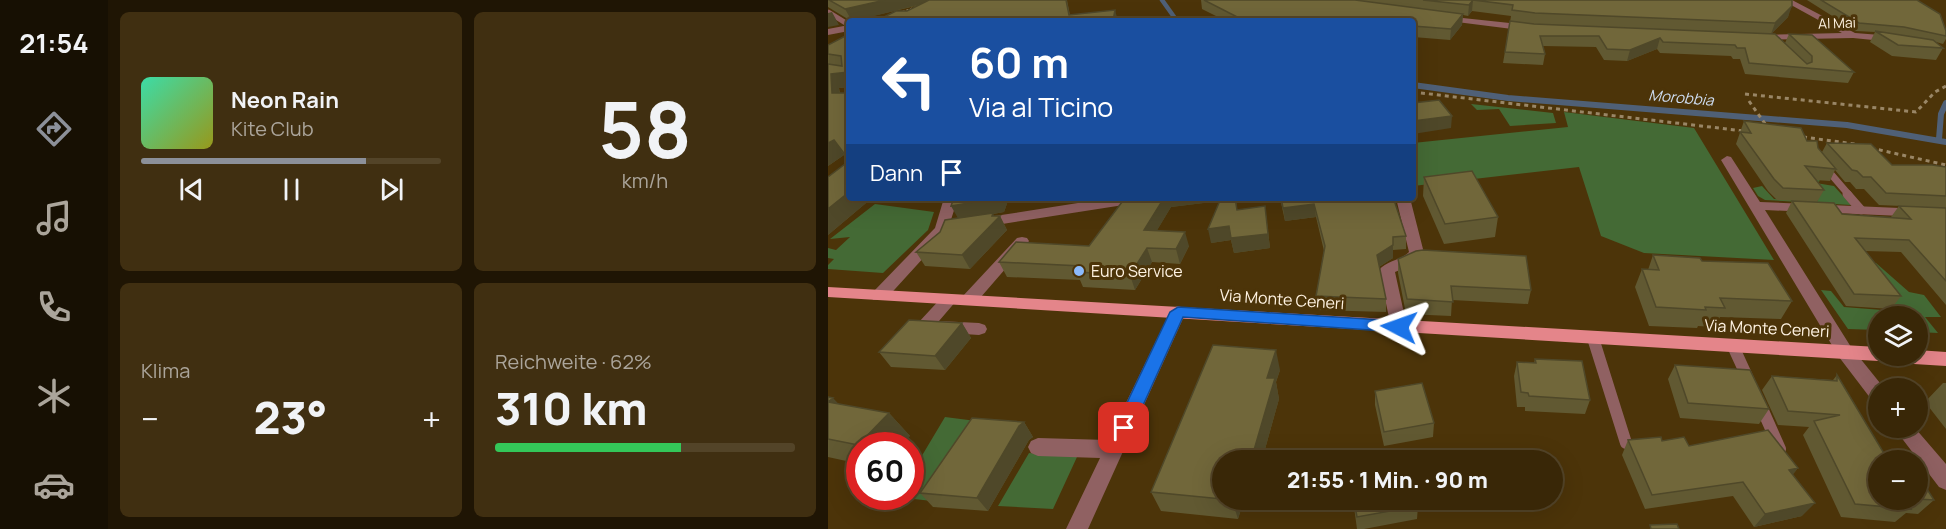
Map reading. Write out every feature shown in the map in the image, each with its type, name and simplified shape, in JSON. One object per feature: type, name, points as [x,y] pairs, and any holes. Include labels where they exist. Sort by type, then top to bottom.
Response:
[{"type":"main road","name":"Via Monte Ceneri","points":[[828,292],[1868,353]]},
{"type":"main road","points":[[1928,358],[1946,359]]},
{"type":"street","points":[[1786,0],[1853,35]]},
{"type":"street","points":[[1439,18],[1533,29]]},
{"type":"street","points":[[828,32],[846,27]]},
{"type":"street","name":"Al Mai","points":[[1752,38],[1853,35],[1900,40]]},
{"type":"street","points":[[1727,160],[1845,352],[1868,381]]},
{"type":"street","points":[[879,296],[948,228],[951,201]]},
{"type":"street","points":[[1399,327],[1387,270],[1407,262],[1417,253],[1404,201]]},
{"type":"street","points":[[1754,207],[1946,214]]},
{"type":"street","points":[[968,301],[1022,241]]},
{"type":"street","points":[[949,300],[924,327],[978,329]]},
{"type":"street","points":[[1077,529],[1178,312]]},
{"type":"street","points":[[1912,438],[1946,480]]},
{"type":"street","points":[[1038,447],[1114,449]]},
{"type":"lane","points":[[828,12],[846,24]]},
{"type":"lane","points":[[1772,39],[1779,47]]},
{"type":"lane","points":[[1816,156],[1861,210]]},
{"type":"lane","points":[[977,224],[1120,201]]},
{"type":"lane","points":[[1593,337],[1626,443]]},
{"type":"lane","points":[[1733,346],[1786,462]]},
{"type":"path","points":[[879,18],[919,6]]},
{"type":"path","points":[[1745,94],[1917,112],[1935,92],[1946,86]]},
{"type":"path","points":[[1416,92],[1750,132]]},
{"type":"path","points":[[1749,101],[1772,134]]},
{"type":"path","points":[[1796,136],[1832,140],[1946,165]]},
{"type":"green space","points":[[1471,104],[1553,113],[1556,123],[1510,126],[1499,109],[1477,110]]},
{"type":"green space","points":[[1564,112],[1694,128],[1774,260],[1644,253],[1601,236],[1579,167],[1416,186],[1416,143],[1568,127]]},
{"type":"green space","points":[[1813,174],[1820,181],[1816,183],[1834,186],[1851,205],[1765,200],[1758,196],[1753,188],[1762,186],[1774,199],[1818,201],[1799,175]]},
{"type":"green space","points":[[875,204],[934,212],[928,230],[883,273],[828,269],[828,265],[834,259],[828,258],[828,248],[836,250],[850,237],[830,239]]},
{"type":"green space","points":[[1876,263],[1909,292],[1924,295],[1941,317],[1928,317],[1928,306],[1891,306],[1876,284],[1856,267]]},
{"type":"green space","points":[[1821,290],[1831,291],[1844,307],[1868,309],[1868,330],[1848,329]]},
{"type":"green space","points":[[1928,321],[1938,333],[1928,333]]},
{"type":"green space","points":[[945,417],[984,422],[932,501],[924,500],[924,452]]},
{"type":"green space","points":[[1029,453],[1077,457],[1053,509],[998,506]]},
{"type":"building","points":[[829,0],[885,0],[845,9]]},
{"type":"building","points":[[929,0],[1066,0],[1069,15],[1115,10],[1114,18],[882,18],[896,11],[907,11]]},
{"type":"building","points":[[1204,0],[1355,0],[1463,14],[1451,29],[1416,26],[1416,18],[1239,18]]},
{"type":"building","points":[[1423,0],[1473,0],[1469,5]]},
{"type":"building","points":[[1473,0],[1792,0],[1792,6],[1775,23],[1535,13],[1512,10],[1513,5]]},
{"type":"building","points":[[1821,0],[1917,0],[1940,14],[1946,36],[1904,27],[1859,23]]},
{"type":"building","points":[[1510,21],[1534,24],[1775,34],[1807,64],[1812,62],[1812,56],[1789,34],[1812,35],[1854,72],[1749,63],[1745,48],[1737,48],[1735,45],[1663,42],[1660,38],[1630,50],[1607,49],[1599,36],[1540,36],[1545,54],[1505,52]]},
{"type":"building","points":[[1875,31],[1933,40],[1943,48],[1898,45]]},
{"type":"building","points":[[846,36],[846,72],[831,74],[832,93],[846,93],[846,156],[834,140],[828,143],[828,64],[842,66],[841,56],[828,54],[828,45]]},
{"type":"building","points":[[1439,100],[1452,116],[1416,121],[1416,103]]},
{"type":"building","points":[[1744,121],[1801,128],[1807,141],[1817,141],[1818,148],[1836,169],[1805,166],[1824,190],[1783,188],[1740,132],[1751,133]]},
{"type":"building","points":[[1827,143],[1871,144],[1892,165],[1946,167],[1946,196],[1886,193],[1871,177],[1863,177],[1857,171],[1852,170]]},
{"type":"building","points":[[846,163],[846,194],[828,209],[828,177]]},
{"type":"building","points":[[1472,171],[1498,217],[1445,224],[1424,177]]},
{"type":"building","points":[[953,201],[980,201],[951,206]]},
{"type":"building","points":[[1123,201],[1162,201],[1144,230],[1185,232],[1176,249],[1147,248],[1130,275],[1077,272],[1081,266],[999,262],[1016,242],[1089,246]]},
{"type":"building","points":[[1220,201],[1236,201],[1237,210],[1265,206],[1268,234],[1231,238],[1229,226],[1208,229]]},
{"type":"building","points":[[1282,201],[1394,201],[1406,236],[1393,237],[1393,245],[1377,255],[1386,299],[1316,296],[1325,246],[1314,204],[1283,208]]},
{"type":"building","points":[[1792,201],[1834,203],[1842,214],[1911,219],[1899,206],[1946,208],[1946,281],[1909,240],[1855,238],[1901,296],[1854,294]]},
{"type":"building","points":[[993,213],[992,216],[1000,216],[962,255],[916,252],[940,232],[945,220]]},
{"type":"building","points":[[1423,250],[1526,256],[1531,290],[1451,286],[1453,302],[1407,299],[1398,259]]},
{"type":"building","points":[[1653,255],[1700,258],[1702,261],[1768,263],[1792,301],[1720,298],[1725,308],[1705,307],[1706,310],[1656,307],[1642,269],[1659,270]]},
{"type":"building","points":[[909,320],[962,323],[935,356],[879,352]]},
{"type":"building","points":[[1213,345],[1276,350],[1267,378],[1275,378],[1254,450],[1212,450],[1212,498],[1151,492]]},
{"type":"building","points":[[1535,359],[1582,361],[1590,400],[1529,396],[1528,393],[1521,392],[1517,362],[1536,363]]},
{"type":"building","points":[[1675,365],[1750,370],[1769,409],[1688,403]]},
{"type":"building","points":[[1837,375],[1868,427],[1868,438],[1875,438],[1882,450],[1868,450],[1868,505],[1855,504],[1814,421],[1840,415],[1788,411],[1772,376],[1837,381]]},
{"type":"building","points":[[1422,383],[1434,423],[1384,432],[1375,391]]},
{"type":"building","points":[[828,402],[889,413],[871,432],[846,432],[846,443],[828,439]]},
{"type":"building","points":[[972,418],[1024,422],[1019,426],[977,498],[924,493],[924,487]]},
{"type":"building","points":[[1768,430],[1798,468],[1789,470],[1815,503],[1765,514],[1743,482],[1652,495],[1628,440],[1661,437],[1662,441],[1684,437],[1689,446]]},
{"type":"building","points":[[1928,491],[1934,500],[1928,500]]},
{"type":"building","points":[[1356,510],[1396,510],[1357,517]]},
{"type":"building","points":[[1677,524],[1679,529],[1651,529],[1650,525]]},
{"type":"waterway","name":"Morobbia","points":[[1162,0],[1175,18]]},
{"type":"waterway","name":"Morobbia","points":[[1416,85],[1508,98],[1847,125],[1946,142]]},
{"type":"waterway","points":[[1939,139],[1941,114],[1946,103]]},
{"type":"place","name":"Euro Service","points":[[1079,271]]},
{"type":"route","points":[[1124,428],[1178,312],[1399,327]]}]
